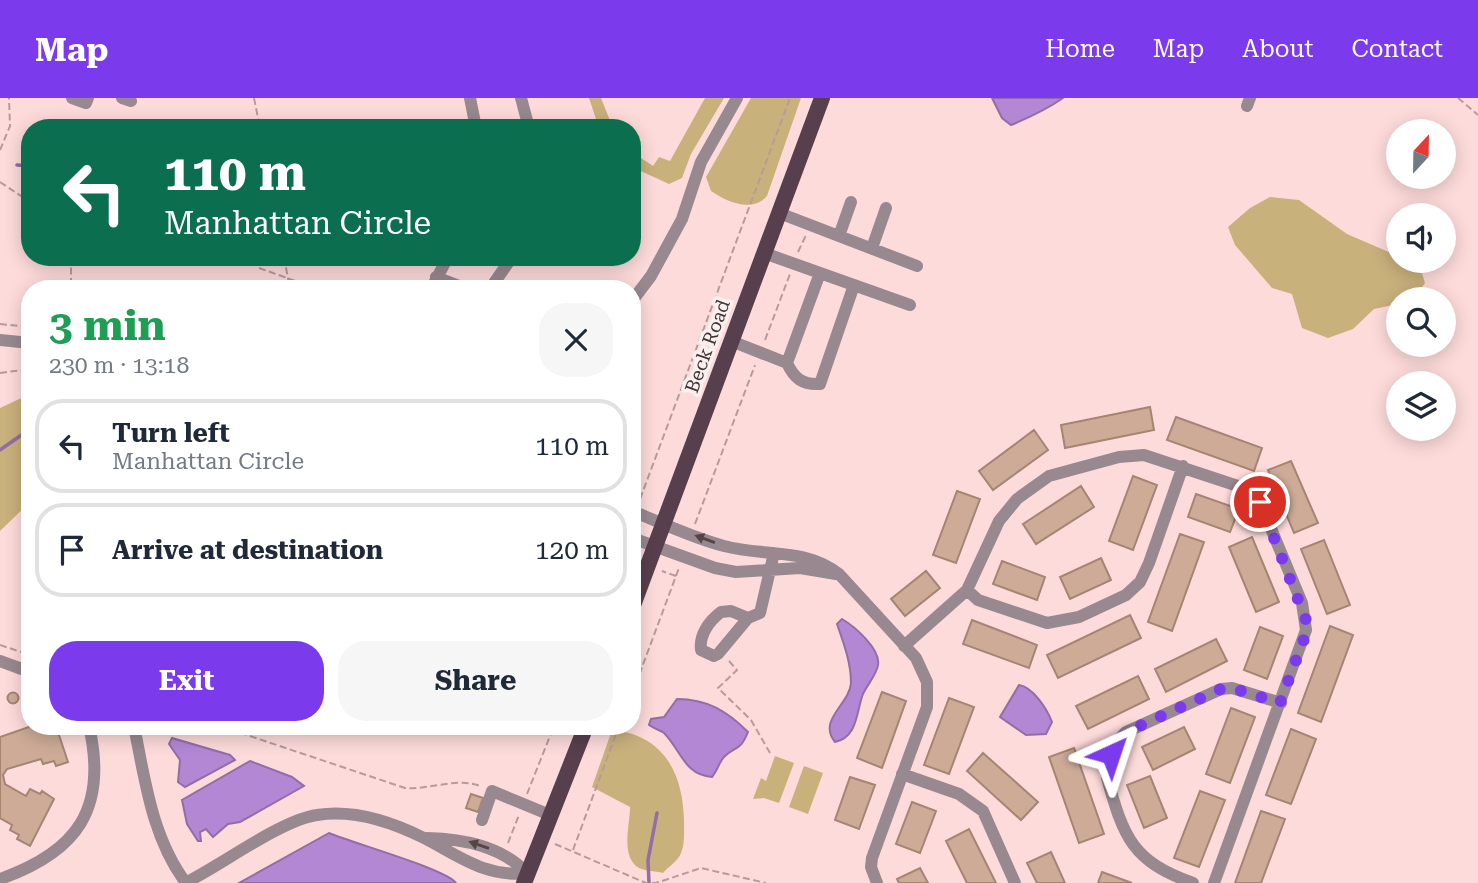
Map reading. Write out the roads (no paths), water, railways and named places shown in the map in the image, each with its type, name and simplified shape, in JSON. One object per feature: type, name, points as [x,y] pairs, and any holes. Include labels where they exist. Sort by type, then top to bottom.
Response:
[{"type":"main road","name":"Beck Road","points":[[641,584],[822,98]]},
{"type":"main road","points":[[526,878],[582,735]]},
{"type":"street","points":[[72,98],[86,103],[88,98]]},
{"type":"street","points":[[470,98],[474,119]]},
{"type":"street","points":[[522,98],[527,119]]},
{"type":"street","points":[[641,288],[665,252],[682,219],[701,162],[737,98]]},
{"type":"street","points":[[839,236],[851,202]]},
{"type":"street","points":[[872,248],[886,208]]},
{"type":"street","points":[[779,213],[917,266]]},
{"type":"street","points":[[764,253],[910,305]]},
{"type":"street","points":[[787,363],[820,273]]},
{"type":"street","points":[[732,341],[787,363],[794,377],[809,384],[820,384],[854,285]]},
{"type":"street","points":[[0,340],[21,342]]},
{"type":"street","points":[[904,646],[967,590],[999,521],[1017,499],[1049,476],[1132,455],[1156,457],[1244,488],[1252,494],[1260,502],[1291,578],[1306,620],[1306,630],[1214,883]]},
{"type":"street","points":[[967,590],[978,600],[1047,623],[1079,617],[1126,595],[1140,582],[1149,564],[1183,466]]},
{"type":"street","points":[[641,515],[734,548],[810,558],[839,574],[923,671],[928,693],[872,858],[873,878],[877,883]]},
{"type":"street","points":[[641,541],[729,571],[770,572],[800,568],[839,574]]},
{"type":"street","points":[[729,571],[734,548]]},
{"type":"street","points":[[748,618],[725,610],[714,617],[700,642],[701,650],[714,656],[748,618],[760,613],[765,603],[774,553]]},
{"type":"street","points":[[0,661],[21,669]]},
{"type":"street","points":[[1193,883],[1150,864],[1131,842],[1107,778],[1107,768],[1115,745],[1126,732],[1221,689],[1232,688],[1280,703]]},
{"type":"street","points":[[0,879],[45,859],[65,846],[86,815],[96,776],[90,735]]},
{"type":"street","points":[[136,735],[150,809],[171,863],[185,883],[293,823],[315,815],[362,815],[423,837],[455,856],[497,873],[526,878]]},
{"type":"street","points":[[902,774],[959,794],[984,811],[1015,883]]},
{"type":"street","points":[[482,820],[492,791],[551,815]]},
{"type":"street","points":[[423,837],[460,839],[513,858],[526,878]]},
{"type":"waterway","points":[[17,165],[21,165]]},
{"type":"waterway","points":[[0,450],[21,435]]},
{"type":"waterway","points":[[649,883],[648,860],[657,813]]}]
